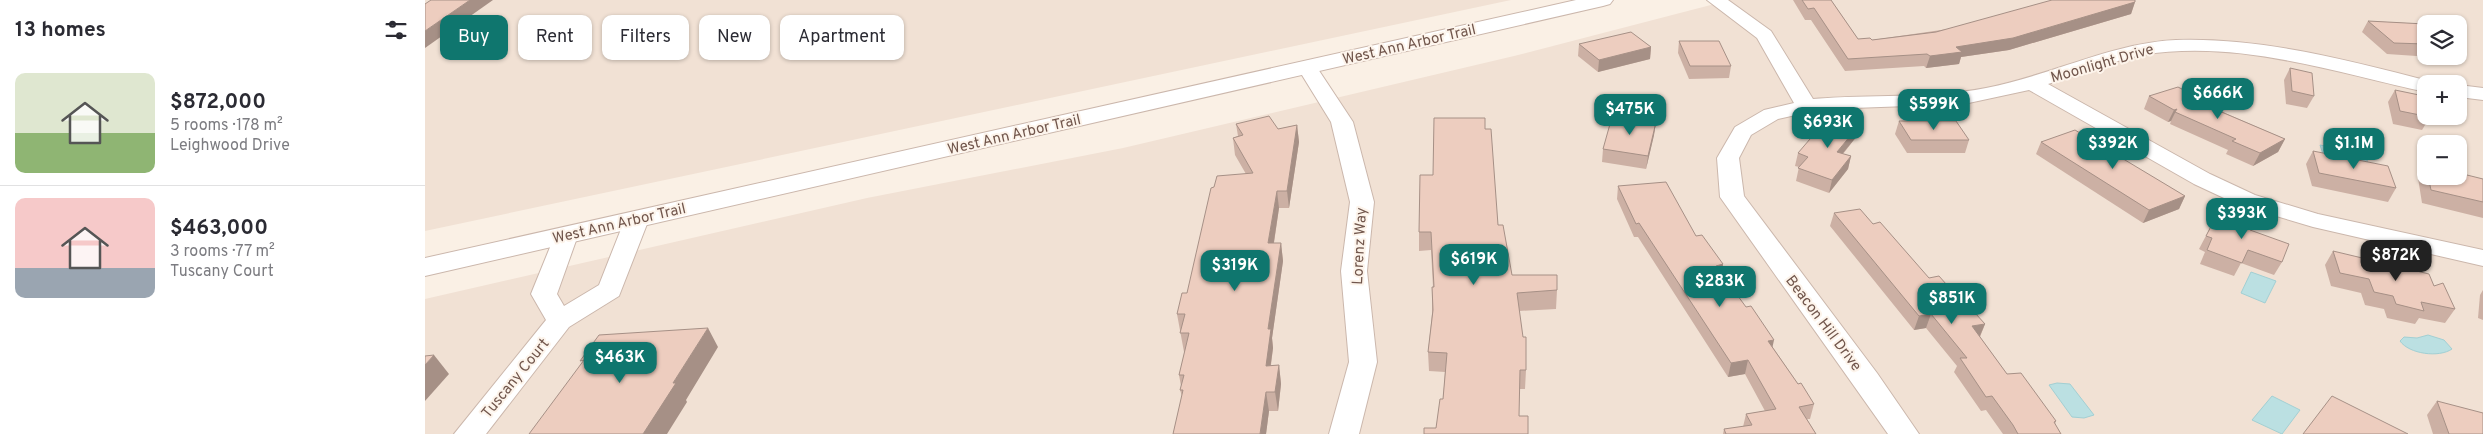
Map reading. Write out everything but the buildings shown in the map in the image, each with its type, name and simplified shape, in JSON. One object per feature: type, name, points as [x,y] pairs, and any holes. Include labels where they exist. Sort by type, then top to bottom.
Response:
[{"type":"street","name":"West Ann Arbor Trail","points":[[425,267],[1603,0]]},
{"type":"street","points":[[1716,0],[1750,23],[1763,35],[1806,105]]},
{"type":"street","name":"Moonlight Drive","points":[[1806,105],[1839,101],[1961,98],[1993,93],[2031,83],[2139,50],[2191,45],[2255,50],[2417,84]]},
{"type":"street","name":"Lorenz Way","points":[[1307,67],[1342,122],[1362,202],[1354,271],[1363,362],[1344,434]]},
{"type":"street","points":[[2031,83],[2202,179],[2247,200],[2313,220],[2483,258]]},
{"type":"street","points":[[2467,92],[2483,94]]},
{"type":"street","name":"Beacon Hill Drive","points":[[1806,105],[1768,116],[1743,132],[1728,154],[1726,165],[1727,181],[1740,210],[1867,380],[1904,434]]},
{"type":"street","name":"Tuscany Court","points":[[469,434],[560,321],[610,290],[637,219]]},
{"type":"street","points":[[560,321],[544,294],[566,235]]},
{"type":"shaded area","points":[[425,0],[1511,0],[425,231]]},
{"type":"shaded area","points":[[1730,0],[2483,0],[2483,434],[425,434],[425,299],[867,198],[1123,148],[1514,56]]},
{"type":"water","points":[[2320,145],[2365,154],[2368,163],[2323,154]]},
{"type":"water","points":[[2251,272],[2276,281],[2265,303],[2241,293]]},
{"type":"water","points":[[2428,335],[2444,340],[2452,349],[2432,354],[2417,352],[2400,341],[2404,337],[2417,338]]},
{"type":"water","points":[[2057,383],[2070,384],[2094,415],[2084,418],[2072,417],[2049,385]]},
{"type":"water","points":[[2272,396],[2300,410],[2282,434],[2252,420]]}]
